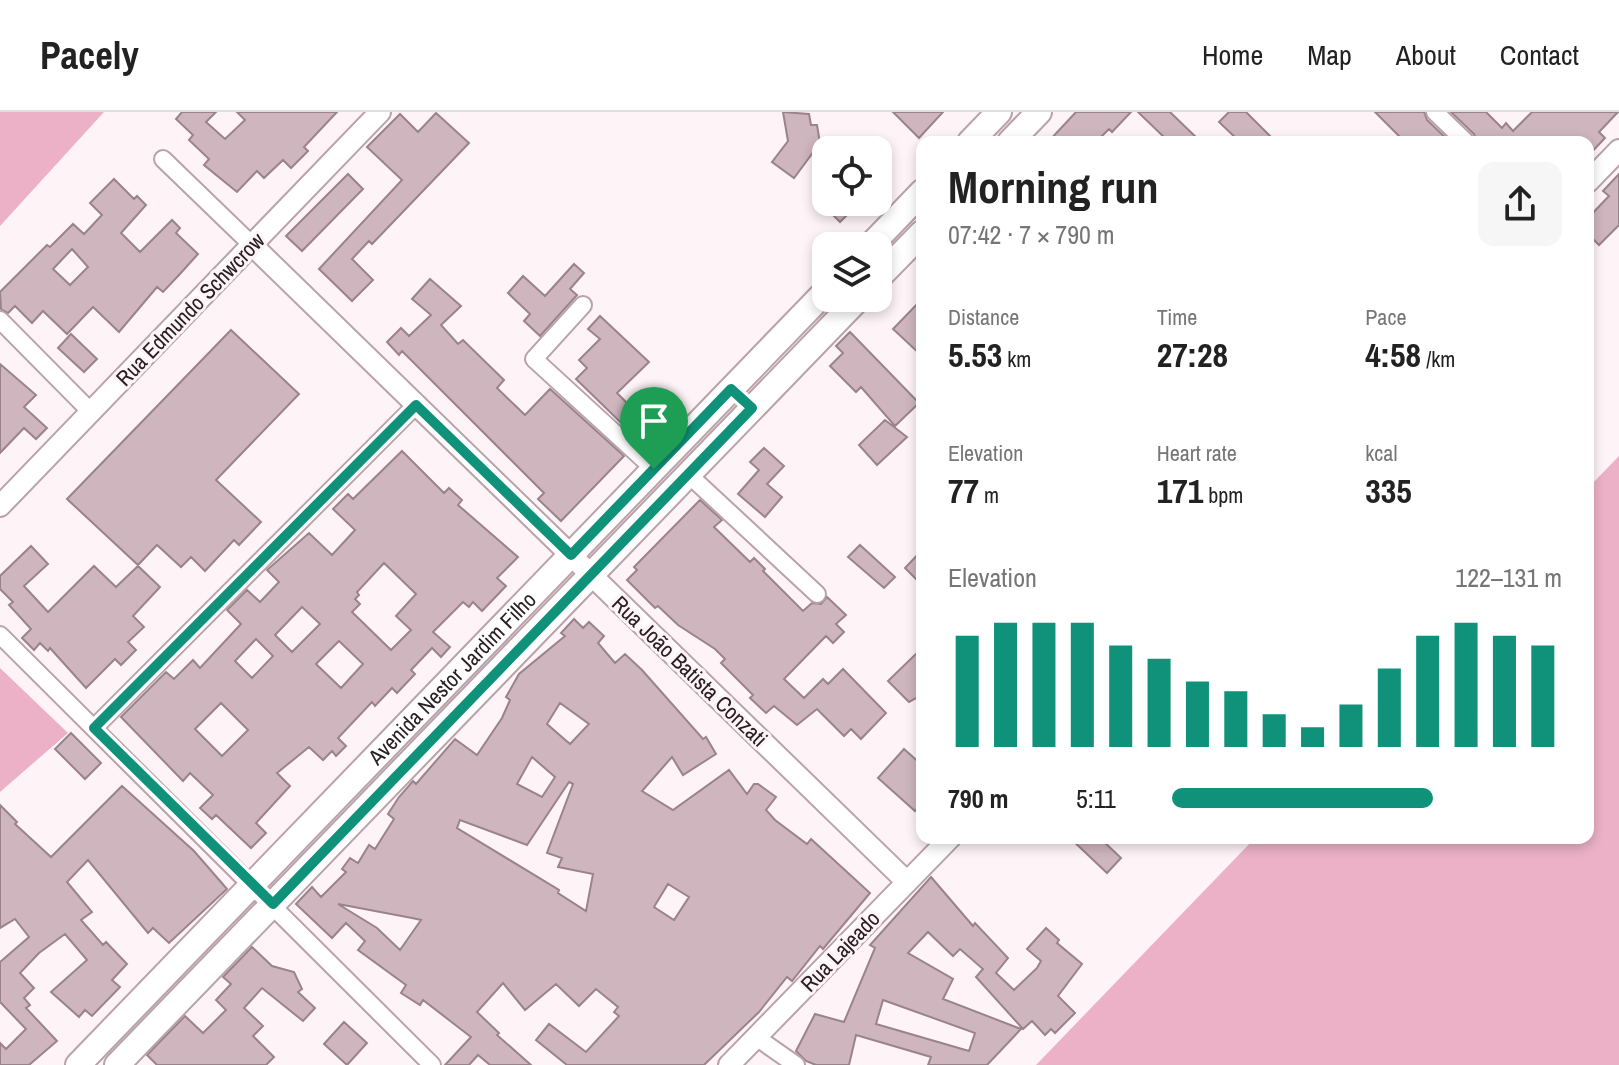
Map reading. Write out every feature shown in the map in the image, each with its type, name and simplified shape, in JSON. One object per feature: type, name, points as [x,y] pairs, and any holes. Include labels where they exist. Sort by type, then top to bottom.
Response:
[{"type":"main road","points":[[976,136],[999,112]]},
{"type":"main road","points":[[1021,136],[1039,112]]},
{"type":"main road","points":[[883,232],[916,198]]},
{"type":"main road","points":[[892,264],[916,239]]},
{"type":"main road","name":"Avenida Nestor Jardim Filho","points":[[78,1065],[812,305]]},
{"type":"main road","name":"Avenida Nestor Jardim Filho","points":[[117,1065],[845,312]]},
{"type":"main road","points":[[731,389],[752,408]]},
{"type":"street","name":"Rua Edmundo Schwcrow","points":[[0,506],[380,112]]},
{"type":"street","points":[[1435,112],[1460,136]]},
{"type":"street","points":[[1594,176],[1619,150]]},
{"type":"street","name":"Rua João Batista Conzati","points":[[163,159],[907,882]]},
{"type":"street","points":[[583,305],[534,359],[654,469]]},
{"type":"street","points":[[0,320],[91,412]]},
{"type":"street","points":[[94,728],[416,405]]},
{"type":"street","points":[[688,474],[817,594]]},
{"type":"street","points":[[0,635],[273,904],[420,1061]]},
{"type":"street","name":"Rua Lajeado","points":[[729,1065],[944,844]]},
{"type":"street","points":[[756,1037],[796,1065]]},
{"type":"shaded area","points":[[0,112],[104,112],[0,226]]},
{"type":"shaded area","points":[[1619,456],[1619,1065],[1036,1065],[1249,844],[1594,844],[1594,482]]},
{"type":"shaded area","points":[[0,668],[68,733],[0,792]]},
{"type":"building","points":[[182,112],[216,112],[206,122],[225,139],[245,120],[237,112],[337,112],[304,147],[308,151],[291,168],[283,160],[264,178],[257,171],[237,192],[204,165],[209,159],[189,140],[193,135],[176,119]]},
{"type":"building","points":[[783,112],[809,114],[811,125],[817,125],[819,136],[812,136],[812,154],[794,178],[772,162],[788,141]]},
{"type":"building","points":[[893,112],[943,112],[921,136],[917,136]]},
{"type":"building","points":[[1076,112],[1131,112],[1112,132],[1109,129],[1102,136],[1054,136]]},
{"type":"building","points":[[1138,112],[1170,112],[1195,136],[1163,136]]},
{"type":"building","points":[[1229,112],[1246,112],[1270,136],[1234,136],[1219,122]]},
{"type":"building","points":[[1375,112],[1424,112],[1427,120],[1444,136],[1399,136]]},
{"type":"building","points":[[1451,112],[1486,112],[1502,128],[1506,123],[1513,131],[1532,112],[1618,112],[1599,132],[1605,138],[1594,150],[1594,136],[1474,134]]},
{"type":"building","points":[[436,113],[469,143],[372,244],[369,241],[352,259],[373,280],[352,301],[319,269],[402,180],[367,147],[400,114],[418,132]]},
{"type":"building","points":[[348,174],[363,189],[302,251],[286,236]]},
{"type":"building","points":[[1619,174],[1619,225],[1599,245],[1594,240],[1594,212],[1609,196],[1603,191]]},
{"type":"building","points":[[114,179],[134,199],[137,196],[146,205],[121,233],[140,252],[172,220],[180,228],[176,233],[198,254],[163,292],[157,287],[119,332],[93,307],[67,334],[43,311],[32,323],[15,306],[8,313],[1,309],[0,292],[47,245],[50,247],[73,224],[84,234],[102,215],[90,203]],"holes":[[[72,249],[88,267],[70,285],[53,269]]]},
{"type":"building","points":[[574,264],[584,273],[570,289],[577,295],[540,336],[524,321],[530,314],[508,293],[523,276],[545,296]]},
{"type":"building","points":[[430,279],[461,306],[441,325],[458,344],[463,340],[504,380],[497,388],[525,415],[550,389],[624,456],[561,521],[538,499],[544,493],[402,351],[399,355],[387,342],[401,328],[409,336],[431,315],[412,299]]},
{"type":"building","points":[[916,305],[916,350],[893,329]]},
{"type":"building","points":[[600,316],[649,362],[617,393],[636,412],[650,397],[672,418],[645,446],[576,379],[587,368],[579,360],[600,339],[588,329]]},
{"type":"building","points":[[231,330],[299,394],[216,480],[261,522],[239,545],[234,540],[205,571],[191,557],[181,567],[157,545],[138,565],[67,499]]},
{"type":"building","points":[[850,332],[916,400],[916,406],[895,426],[861,387],[856,392],[830,366],[843,353],[836,346]]},
{"type":"building","points":[[71,334],[97,359],[84,372],[58,348]]},
{"type":"building","points":[[0,364],[36,395],[24,407],[47,428],[36,439],[24,428],[0,453]]},
{"type":"building","points":[[885,420],[907,437],[877,465],[859,445]]},
{"type":"building","points":[[764,448],[784,466],[767,484],[782,497],[765,517],[738,494],[759,470],[750,462]]},
{"type":"building","points":[[402,451],[444,493],[449,488],[462,500],[458,505],[518,557],[497,578],[506,586],[482,611],[473,602],[469,607],[463,602],[433,632],[450,647],[441,657],[432,648],[411,670],[415,674],[397,693],[392,688],[375,706],[372,702],[338,738],[346,746],[336,756],[332,751],[323,760],[309,747],[277,773],[290,786],[256,823],[266,833],[251,848],[216,815],[212,819],[200,808],[213,795],[190,773],[183,781],[121,717],[166,672],[174,679],[193,660],[200,668],[241,624],[227,610],[247,590],[260,602],[279,582],[267,570],[309,533],[332,555],[355,530],[333,509],[348,494],[353,499]],"holes":[[[384,563],[416,594],[396,616],[411,630],[391,650],[352,612],[360,604],[355,599],[359,595],[357,592]],[[302,607],[320,624],[292,652],[275,635]],[[256,639],[273,656],[252,678],[235,661]],[[339,641],[363,664],[341,688],[316,664]],[[221,703],[248,730],[222,756],[195,729]]]},
{"type":"building","points":[[700,500],[722,520],[714,527],[750,562],[754,558],[803,611],[812,603],[821,604],[827,597],[846,615],[836,624],[844,632],[833,643],[826,636],[784,679],[804,698],[823,679],[828,684],[843,669],[886,713],[861,739],[851,729],[844,736],[817,709],[797,725],[774,706],[766,713],[721,663],[725,659],[715,649],[678,625],[658,606],[655,608],[627,580],[637,570],[634,567]]},
{"type":"building","points":[[860,545],[895,577],[884,588],[848,557]]},
{"type":"building","points":[[31,546],[48,564],[24,586],[48,612],[94,566],[116,587],[138,566],[160,587],[133,616],[144,627],[128,642],[136,650],[121,665],[115,659],[86,688],[50,648],[48,651],[40,643],[34,650],[22,638],[31,629],[9,605],[13,602],[0,589],[0,576]]},
{"type":"building","points":[[916,556],[916,579],[905,568]]},
{"type":"building","points":[[574,619],[583,628],[589,622],[604,636],[598,643],[615,663],[625,654],[703,739],[706,737],[716,754],[683,775],[672,757],[642,791],[673,810],[729,770],[747,794],[754,784],[758,784],[776,797],[766,810],[775,820],[807,844],[811,839],[870,893],[823,949],[820,946],[792,981],[787,977],[759,1012],[704,1065],[567,1065],[536,1040],[549,1024],[586,1052],[619,1016],[614,1012],[618,1007],[596,989],[579,1006],[556,984],[525,1010],[503,983],[477,1012],[499,1033],[497,1035],[531,1065],[490,1065],[478,1055],[469,1065],[445,1065],[471,1037],[423,1000],[420,1005],[401,993],[406,985],[358,950],[365,941],[346,923],[332,938],[296,904],[312,887],[321,897],[346,872],[342,869],[350,858],[358,863],[369,845],[375,849],[394,819],[388,814],[399,797],[413,781],[416,784],[455,739],[477,755],[502,718],[510,700],[506,697],[519,674],[565,636],[561,633]],"holes":[[[560,703],[589,724],[570,744],[547,724]],[[532,757],[555,777],[542,797],[517,784]],[[569,782],[573,784],[547,853],[562,858],[558,867],[593,874],[586,911],[558,893],[559,890],[457,828],[460,820],[527,845]],[[668,884],[689,897],[674,920],[654,907]],[[338,904],[421,920],[400,950],[377,928]]]},
{"type":"building","points":[[916,654],[916,698],[909,702],[888,681]]},
{"type":"building","points":[[71,733],[101,763],[85,779],[55,749]]},
{"type":"building","points":[[904,749],[916,760],[916,810],[915,811],[878,778]]},
{"type":"building","points":[[122,786],[194,851],[227,889],[169,943],[153,928],[148,933],[88,860],[67,882],[92,912],[81,920],[103,945],[106,942],[127,964],[112,980],[120,987],[92,1016],[85,1010],[79,1017],[51,992],[87,960],[65,934],[39,953],[20,973],[34,988],[24,998],[30,1005],[26,1008],[57,1041],[29,1065],[0,1065],[0,1043],[6,1049],[26,1029],[0,1002],[0,962],[29,937],[15,919],[0,928],[0,805],[17,822],[15,824],[51,857]]},
{"type":"building","points":[[1076,844],[1106,844],[1121,858],[1107,873]]},
{"type":"building","points":[[931,877],[973,926],[975,923],[1008,958],[996,973],[1014,990],[1041,961],[1027,949],[1046,928],[1059,940],[1057,943],[1082,964],[1058,996],[1075,1013],[1055,1033],[1051,1029],[1045,1035],[1032,1021],[1023,1029],[976,977],[983,969],[960,949],[953,956],[928,932],[908,953],[953,979],[943,999],[1021,1029],[987,1065],[928,1065],[931,1057],[856,1035],[849,1065],[816,1065],[806,1061],[796,1051],[815,1014],[844,1022],[875,948],[870,945]],"holes":[[[883,1000],[975,1033],[969,1051],[876,1024]]]},
{"type":"building","points":[[252,947],[272,966],[294,972],[302,989],[298,992],[315,1008],[303,1021],[262,988],[244,1008],[263,1026],[253,1036],[274,1057],[266,1065],[157,1065],[147,1055],[185,1016],[203,1033],[226,1010],[216,1000],[231,984],[223,977]]},
{"type":"building","points":[[344,1022],[367,1043],[347,1065],[324,1044]]},
{"type":"route","points":[[731,389],[752,408],[273,904],[94,728],[416,405],[571,555],[654,469],[731,389]]}]
